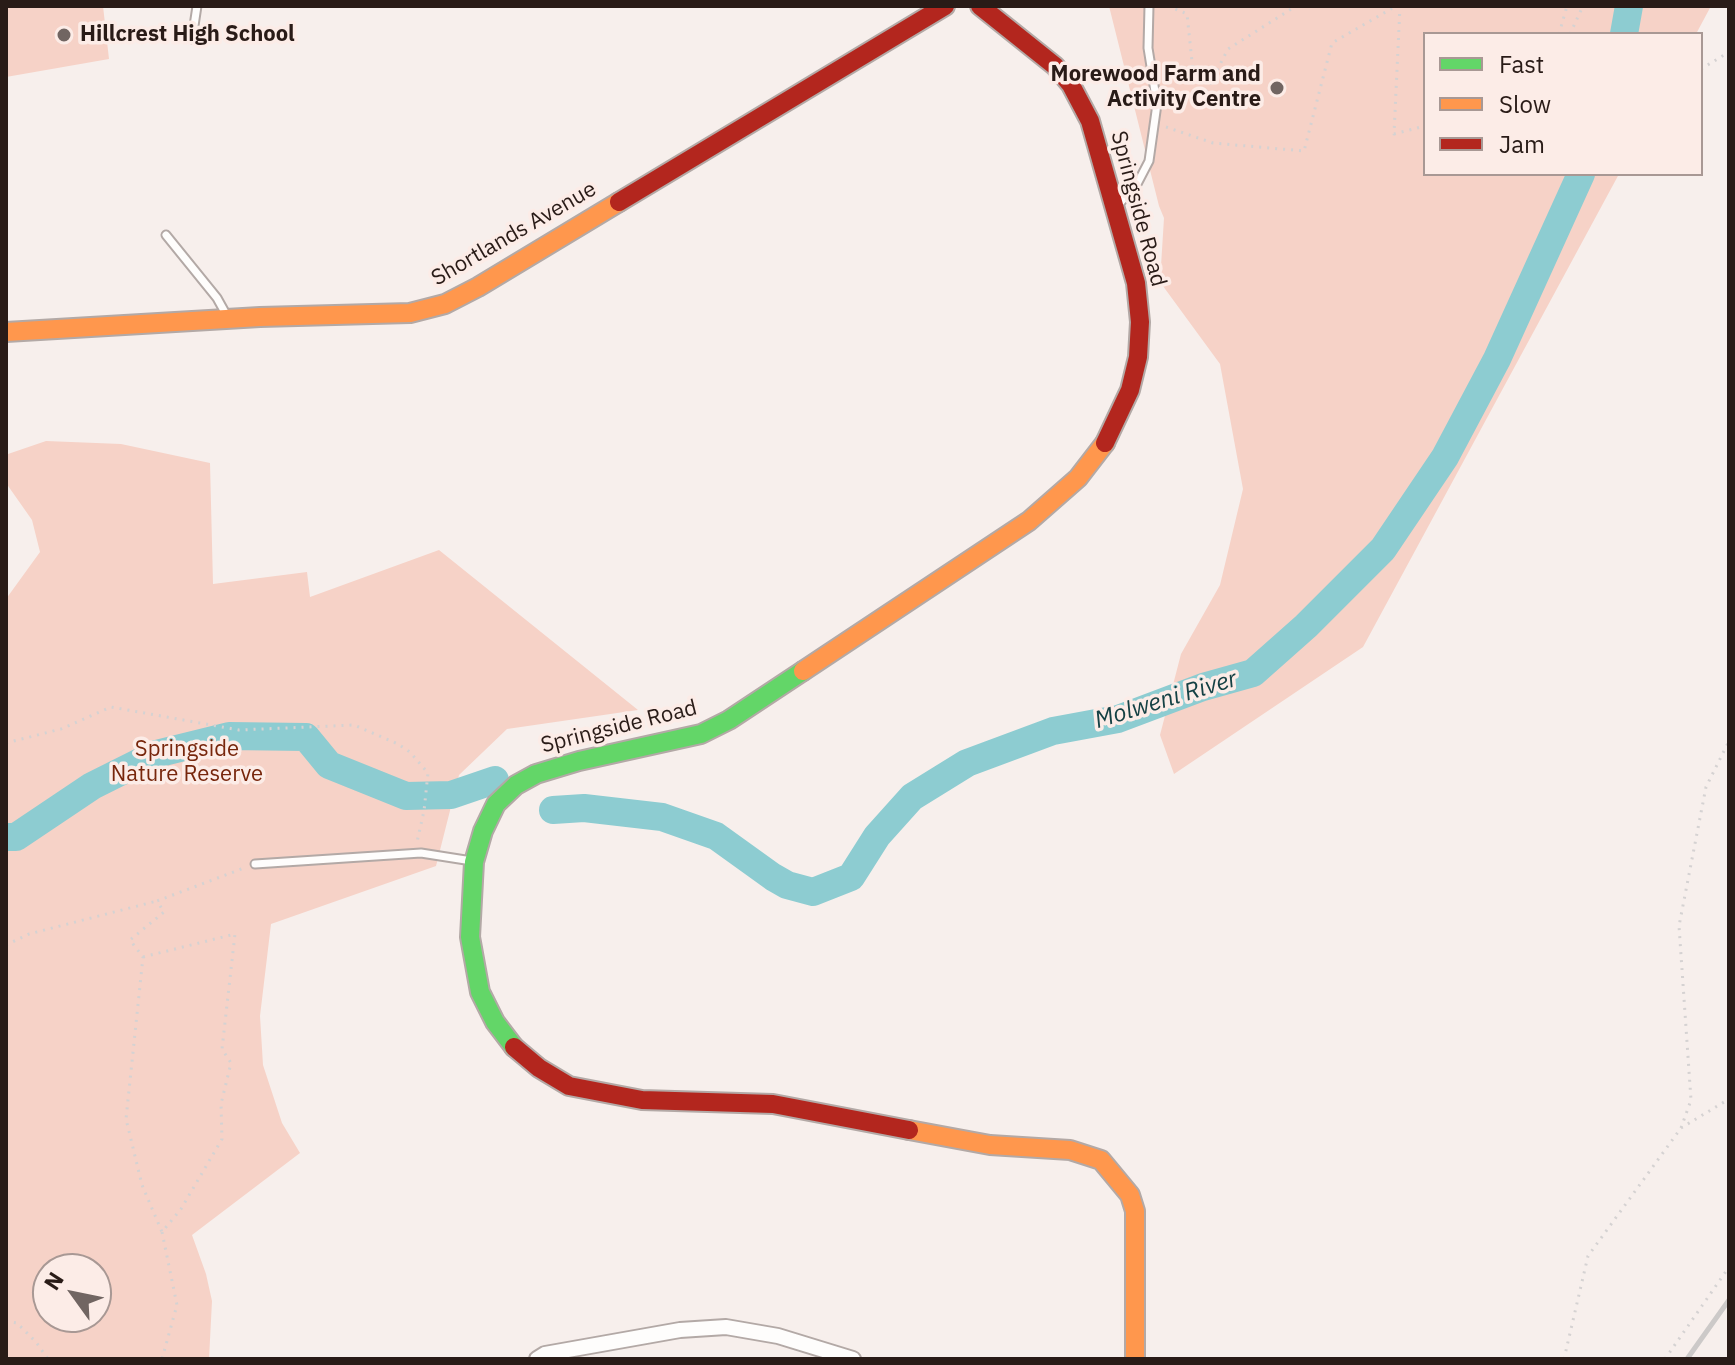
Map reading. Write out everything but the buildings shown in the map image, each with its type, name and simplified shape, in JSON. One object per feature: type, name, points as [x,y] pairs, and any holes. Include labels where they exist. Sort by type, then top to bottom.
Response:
[{"type":"street","name":"Shortlands Avenue","points":[[6,332],[228,318],[410,313],[445,304],[945,6]]},
{"type":"street","name":"Springside Road","points":[[980,6],[1055,66],[1071,85],[1090,121],[1136,283],[1140,322],[1138,357],[1130,390],[1116,423],[1078,478],[1029,521],[729,720],[701,734],[673,742],[579,761],[536,774],[504,794],[489,817],[474,862],[470,937],[475,975],[483,1001],[514,1047],[539,1068],[569,1086],[642,1100],[773,1104],[990,1145],[1070,1150],[1101,1160],[1130,1195],[1135,1211],[1135,1359]]},
{"type":"street","points":[[537,1359],[545,1354],[680,1330],[726,1327],[778,1336],[853,1359]]},
{"type":"lane","points":[[192,39],[197,6]]},
{"type":"lane","points":[[1116,208],[1147,169],[1157,104],[1148,48],[1149,6]]},
{"type":"lane","points":[[166,235],[217,298],[228,318]]},
{"type":"lane","points":[[255,864],[415,854],[474,862]]},
{"type":"path","points":[[1168,6],[1187,14]]},
{"type":"path","points":[[1186,6],[1197,109],[1228,49],[1296,6]]},
{"type":"path","points":[[1154,124],[1213,143],[1304,151],[1332,43],[1398,6]]},
{"type":"path","points":[[1398,6],[1394,134],[1423,127]]},
{"type":"path","points":[[1560,32],[1567,6]]},
{"type":"path","points":[[1571,32],[1583,6]]},
{"type":"path","points":[[1703,68],[1729,52]]},
{"type":"path","points":[[6,743],[61,729],[111,707],[239,730],[354,725],[398,744],[410,752],[428,773],[415,854]]},
{"type":"path","points":[[1564,1359],[1588,1256],[1681,1128],[1691,1100],[1679,926],[1706,787],[1729,741]]},
{"type":"path","points":[[6,945],[29,934],[157,901],[255,864]]},
{"type":"path","points":[[157,901],[164,912],[130,940],[143,957],[126,1119],[142,1185],[162,1232],[177,1305],[162,1359]]},
{"type":"path","points":[[143,957],[235,934],[222,1049],[231,1063],[221,1104],[222,1139],[181,1209],[162,1232]]},
{"type":"path","points":[[1681,1128],[1729,1099]]},
{"type":"path","points":[[1665,1359],[1729,1267]]},
{"type":"path","points":[[6,1321],[17,1323],[48,1359]]},
{"type":"green space","name":"Hillcrest High School","points":[[6,6],[103,6],[109,59],[6,77]]},
{"type":"green space","points":[[1109,6],[1711,6],[1697,32],[1423,32],[1423,176],[1618,176],[1363,647],[1174,774],[1160,735],[1181,654],[1220,585],[1243,489],[1220,364],[1160,282],[1164,218]]},
{"type":"green space","name":"Springside Nature Reserve","points":[[46,441],[121,444],[210,463],[213,584],[307,572],[310,597],[439,550],[638,710],[507,729],[459,775],[436,866],[271,924],[260,1016],[263,1065],[282,1123],[300,1153],[192,1235],[212,1301],[209,1359],[10,1359],[6,1353],[6,599],[40,552],[32,520],[6,483],[8,454]]},
{"type":"waterway","name":"Molweni River","points":[[1624,32],[1629,6]]},
{"type":"waterway","name":"Molweni River","points":[[553,810],[584,808],[662,817],[716,836],[773,877],[787,885],[813,892],[851,877],[877,836],[912,797],[967,763],[1053,731],[1118,719],[1203,687],[1253,673],[1306,626],[1383,549],[1445,457],[1497,359],[1580,176]]},
{"type":"waterway","name":"Molweni River","points":[[6,837],[16,837],[92,786],[156,754],[229,736],[306,737],[329,765],[406,796],[451,795],[495,780]]},
{"type":"railway","points":[[1687,1359],[1729,1300]]},
{"type":"traffic: fast","points":[[514,1047],[495,1022],[480,992],[470,937],[474,862],[483,831],[496,804],[516,785],[536,774],[579,761],[701,734],[729,720],[803,671]]},
{"type":"traffic: slow","points":[[6,332],[260,317],[410,313],[445,304],[478,287],[619,202]]},
{"type":"traffic: slow","points":[[803,671],[1029,521],[1078,478],[1105,443]]},
{"type":"traffic: slow","points":[[909,1130],[990,1145],[1070,1150],[1101,1160],[1130,1195],[1135,1211],[1135,1359]]},
{"type":"traffic: jam","points":[[619,202],[945,6]]},
{"type":"traffic: jam","points":[[980,6],[1055,66],[1071,85],[1090,121],[1136,283],[1140,322],[1138,357],[1130,390],[1105,443]]},
{"type":"traffic: jam","points":[[514,1047],[539,1068],[569,1086],[642,1100],[773,1104],[909,1130]]},
{"type":"place","name":"Hillcrest High School","points":[[64,35]]},
{"type":"place","name":"Morewood Farm and Activity Centre","points":[[1277,88]]}]
